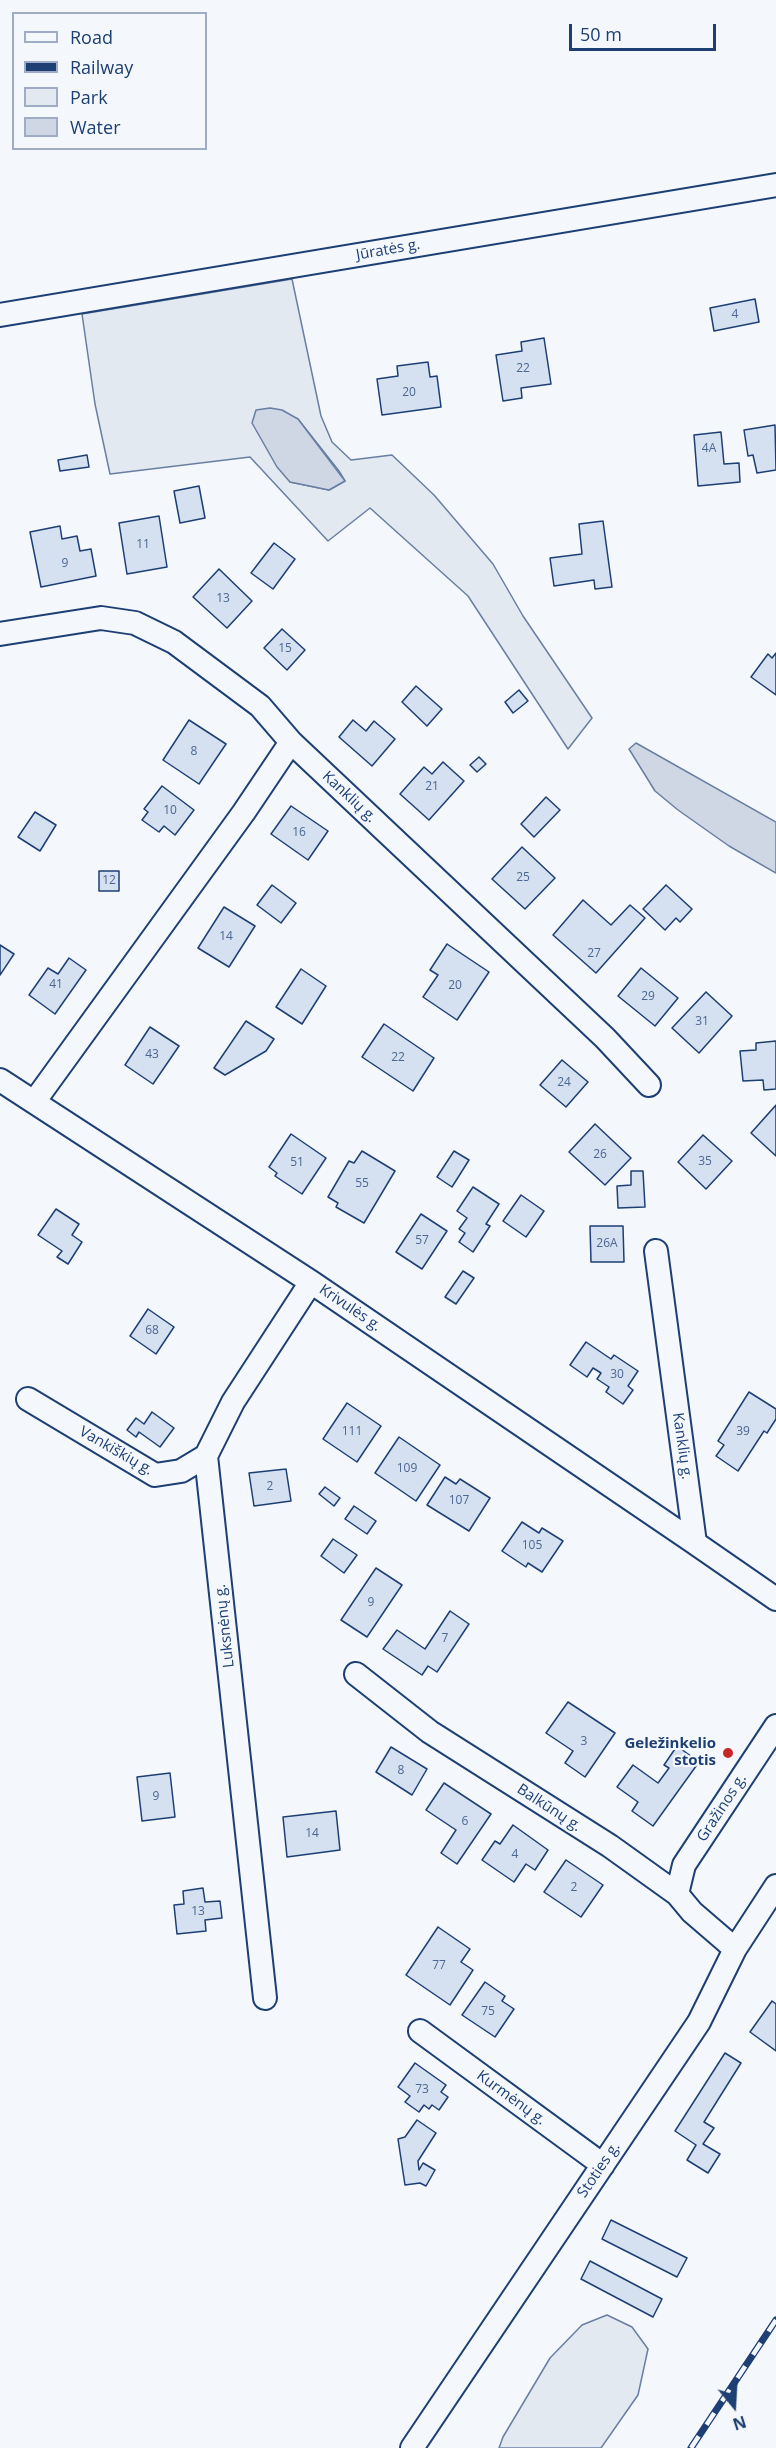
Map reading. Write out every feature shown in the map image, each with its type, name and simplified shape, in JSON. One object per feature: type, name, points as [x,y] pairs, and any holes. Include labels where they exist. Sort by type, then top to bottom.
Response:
[{"type":"street","name":"Jūratės g.","points":[[0,315],[776,184]]},
{"type":"street","name":"Kanklių g.","points":[[0,634],[101,618],[135,623],[174,642],[260,706],[291,742],[605,1038],[649,1085]]},
{"type":"street","points":[[34,1102],[237,822],[291,742]]},
{"type":"street","name":"Krivulės g.","points":[[0,1080],[311,1282],[695,1543]]},
{"type":"street","name":"Kanklių g.","points":[[656,1251],[695,1543]]},
{"type":"street","points":[[206,1456],[233,1402],[311,1282]]},
{"type":"street","name":"Vankiškių g.","points":[[28,1399],[155,1476],[181,1471],[206,1456]]},
{"type":"street","name":"Luksnėnų g.","points":[[206,1456],[265,1998]]},
{"type":"street","points":[[695,1543],[776,1599]]},
{"type":"street","name":"Balkūnų g.","points":[[356,1674],[430,1731],[610,1846],[677,1894],[692,1912],[735,1949]]},
{"type":"street","name":"Gražinos g.","points":[[677,1894],[684,1866],[776,1726]]},
{"type":"street","name":"Stoties g.","points":[[412,2448],[699,2022],[735,1949],[776,1886]]},
{"type":"street","name":"Kurmėnų g.","points":[[420,2031],[603,2165]]},
{"type":"green space","points":[[292,279],[321,416],[332,442],[351,460],[392,455],[434,495],[493,564],[523,616],[592,718],[568,749],[468,596],[370,508],[328,541],[250,457],[110,474],[95,404],[82,314]],"holes":[[[298,419],[345,481],[329,490],[290,482]]]},
{"type":"green space","points":[[607,2315],[632,2327],[648,2349],[638,2395],[601,2448],[499,2448],[503,2437],[550,2358],[582,2325]]},
{"type":"water","points":[[270,408],[282,410],[298,419],[345,481],[329,490],[290,482],[277,467],[252,423],[256,410]]},
{"type":"water","points":[[636,743],[776,822],[776,873],[729,846],[655,791],[629,749]]},
{"type":"building","points":[[755,299],[759,322],[714,331],[710,308]]},
{"type":"building","points":[[544,338],[551,384],[521,388],[522,398],[503,401],[496,355],[522,351],[521,342]]},
{"type":"building","points":[[428,362],[430,377],[437,376],[441,407],[382,415],[377,379],[398,376],[397,366]]},
{"type":"building","points":[[775,425],[776,470],[757,473],[753,455],[748,456],[744,430]]},
{"type":"building","points":[[721,432],[724,464],[739,463],[740,482],[698,486],[694,435]]},
{"type":"building","points":[[87,455],[89,467],[60,471],[58,460]]},
{"type":"building","points":[[199,486],[205,518],[180,523],[174,491]]},
{"type":"building","points":[[159,516],[167,567],[127,574],[119,523]]},
{"type":"building","points":[[603,521],[612,587],[595,589],[594,580],[554,586],[550,558],[582,554],[579,524]]},
{"type":"building","points":[[60,526],[62,539],[77,536],[80,551],[91,549],[96,576],[41,587],[30,532]]},
{"type":"building","points":[[274,543],[295,559],[273,589],[251,573]]},
{"type":"building","points":[[219,569],[252,601],[227,628],[193,597]]},
{"type":"building","points":[[282,629],[305,650],[287,670],[264,648]]},
{"type":"building","points":[[776,653],[776,695],[751,677],[768,654],[772,658]]},
{"type":"building","points":[[416,686],[442,709],[427,726],[402,702]]},
{"type":"building","points":[[519,690],[528,701],[513,713],[505,702]]},
{"type":"building","points":[[189,720],[226,744],[199,784],[163,760]]},
{"type":"building","points":[[353,720],[366,731],[374,721],[395,739],[372,766],[339,737]]},
{"type":"building","points":[[479,757],[486,764],[477,772],[470,765]]},
{"type":"building","points":[[443,762],[464,781],[429,820],[400,794],[424,767],[432,774]]},
{"type":"building","points":[[162,786],[194,810],[175,835],[164,826],[159,832],[142,820],[148,812],[144,809]]},
{"type":"building","points":[[546,797],[560,810],[534,837],[521,824]]},
{"type":"building","points":[[291,806],[328,831],[308,860],[271,834]]},
{"type":"building","points":[[35,812],[56,825],[40,851],[18,837]]},
{"type":"building","points":[[522,847],[555,878],[525,909],[492,879]]},
{"type":"building","points":[[99,871],[119,871],[119,891],[99,891]]},
{"type":"building","points":[[272,885],[296,903],[281,923],[257,905]]},
{"type":"building","points":[[666,885],[692,909],[680,922],[676,918],[665,930],[643,909]]},
{"type":"building","points":[[583,900],[611,925],[630,905],[645,918],[596,973],[553,935]]},
{"type":"building","points":[[224,907],[255,926],[229,967],[198,948]]},
{"type":"building","points":[[447,944],[489,972],[457,1020],[423,997],[438,975],[430,970]]},
{"type":"building","points":[[0,945],[14,954],[0,975]]},
{"type":"building","points":[[69,958],[86,970],[55,1014],[29,995],[48,968],[58,974]]},
{"type":"building","points":[[641,968],[678,998],[655,1026],[618,996]]},
{"type":"building","points":[[301,969],[326,986],[302,1024],[276,1007]]},
{"type":"building","points":[[706,992],[732,1016],[699,1053],[672,1028]]},
{"type":"building","points":[[246,1021],[274,1039],[266,1051],[225,1075],[214,1068]]},
{"type":"building","points":[[384,1024],[434,1058],[413,1091],[362,1057]]},
{"type":"building","points":[[150,1027],[179,1046],[153,1084],[125,1065]]},
{"type":"building","points":[[776,1041],[776,1089],[764,1090],[763,1080],[743,1081],[740,1051],[756,1050],[756,1043]]},
{"type":"building","points":[[562,1060],[588,1082],[566,1107],[540,1085]]},
{"type":"building","points":[[776,1105],[776,1156],[751,1133]]},
{"type":"building","points":[[595,1124],[631,1158],[605,1185],[569,1152]]},
{"type":"building","points":[[291,1134],[326,1158],[302,1194],[275,1176],[277,1173],[269,1167]]},
{"type":"building","points":[[703,1135],[732,1161],[706,1189],[678,1162]]},
{"type":"building","points":[[362,1151],[395,1171],[364,1223],[336,1207],[338,1203],[328,1197],[349,1161],[354,1163]]},
{"type":"building","points":[[454,1151],[469,1160],[452,1187],[437,1177]]},
{"type":"building","points":[[631,1171],[643,1171],[645,1207],[618,1208],[617,1186],[631,1185]]},
{"type":"building","points":[[473,1187],[499,1204],[486,1224],[490,1226],[473,1252],[459,1242],[465,1233],[459,1229],[467,1218],[457,1211]]},
{"type":"building","points":[[521,1195],[544,1211],[526,1237],[503,1221]]},
{"type":"building","points":[[56,1209],[79,1224],[72,1235],[82,1242],[68,1264],[57,1257],[62,1251],[38,1235]]},
{"type":"building","points":[[421,1214],[447,1231],[422,1269],[396,1252]]},
{"type":"building","points":[[590,1226],[623,1226],[624,1262],[591,1262]]},
{"type":"building","points":[[463,1271],[474,1278],[456,1304],[445,1297]]},
{"type":"building","points":[[148,1309],[174,1327],[156,1354],[130,1336]]},
{"type":"building","points":[[586,1342],[611,1359],[614,1355],[638,1371],[628,1386],[633,1390],[623,1404],[606,1392],[609,1387],[597,1379],[601,1373],[593,1368],[587,1377],[570,1365]]},
{"type":"building","points":[[749,1392],[776,1409],[776,1419],[767,1433],[764,1431],[738,1471],[716,1456],[724,1445],[718,1441]]},
{"type":"building","points":[[347,1403],[381,1426],[357,1462],[323,1439]]},
{"type":"building","points":[[152,1412],[174,1428],[160,1447],[139,1432],[136,1437],[127,1430],[136,1418],[144,1424]]},
{"type":"building","points":[[399,1437],[440,1465],[416,1501],[375,1473]]},
{"type":"building","points":[[286,1469],[291,1501],[254,1506],[249,1473]]},
{"type":"building","points":[[445,1477],[456,1484],[460,1479],[490,1498],[469,1531],[427,1505]]},
{"type":"building","points":[[325,1487],[340,1498],[334,1506],[319,1494]]},
{"type":"building","points":[[354,1506],[376,1521],[367,1534],[345,1519]]},
{"type":"building","points":[[522,1522],[539,1533],[542,1528],[563,1541],[542,1572],[528,1563],[526,1567],[502,1551]]},
{"type":"building","points":[[333,1539],[357,1555],[344,1573],[321,1556]]},
{"type":"building","points":[[376,1568],[402,1585],[367,1637],[341,1620]]},
{"type":"building","points":[[450,1611],[469,1624],[437,1672],[428,1666],[422,1675],[383,1649],[397,1630],[425,1649]]},
{"type":"building","points":[[568,1702],[615,1733],[585,1777],[565,1763],[573,1751],[546,1733]]},
{"type":"building","points":[[677,1746],[699,1762],[653,1826],[632,1811],[638,1802],[617,1787],[633,1765],[658,1783],[669,1768],[664,1765]]},
{"type":"building","points":[[391,1747],[427,1769],[412,1795],[376,1772]]},
{"type":"building","points":[[170,1773],[175,1817],[142,1821],[137,1777]]},
{"type":"building","points":[[444,1783],[491,1814],[457,1864],[441,1853],[456,1830],[426,1810]]},
{"type":"building","points":[[336,1811],[340,1850],[287,1857],[283,1817]]},
{"type":"building","points":[[513,1825],[548,1850],[535,1870],[526,1864],[514,1882],[482,1860],[495,1841],[500,1844]]},
{"type":"building","points":[[566,1860],[603,1885],[581,1917],[544,1892]]},
{"type":"building","points":[[203,1888],[205,1902],[220,1901],[222,1918],[205,1920],[206,1931],[177,1934],[174,1905],[184,1904],[183,1891]]},
{"type":"building","points":[[438,1927],[470,1949],[461,1962],[473,1970],[450,2005],[406,1975]]},
{"type":"building","points":[[485,1982],[505,1996],[502,2001],[514,2009],[495,2037],[462,2015]]},
{"type":"building","points":[[772,2001],[776,2004],[776,2051],[750,2032]]},
{"type":"building","points":[[725,2053],[741,2063],[704,2122],[714,2128],[703,2144],[720,2154],[708,2173],[687,2160],[696,2145],[675,2131]]},
{"type":"building","points":[[415,2063],[446,2085],[441,2092],[448,2097],[439,2110],[432,2105],[429,2109],[424,2105],[419,2112],[405,2102],[410,2096],[398,2087]]},
{"type":"building","points":[[417,2120],[436,2133],[418,2161],[419,2170],[423,2163],[435,2170],[426,2186],[420,2183],[405,2185],[398,2139],[405,2137]]},
{"type":"building","points":[[611,2220],[687,2258],[677,2277],[602,2239]]},
{"type":"building","points":[[590,2261],[662,2299],[653,2317],[581,2279]]},
{"type":"railway","points":[[691,2448],[776,2320]]},
{"type":"place","name":"Geležinkelio stotis","points":[[728,1753]]}]
